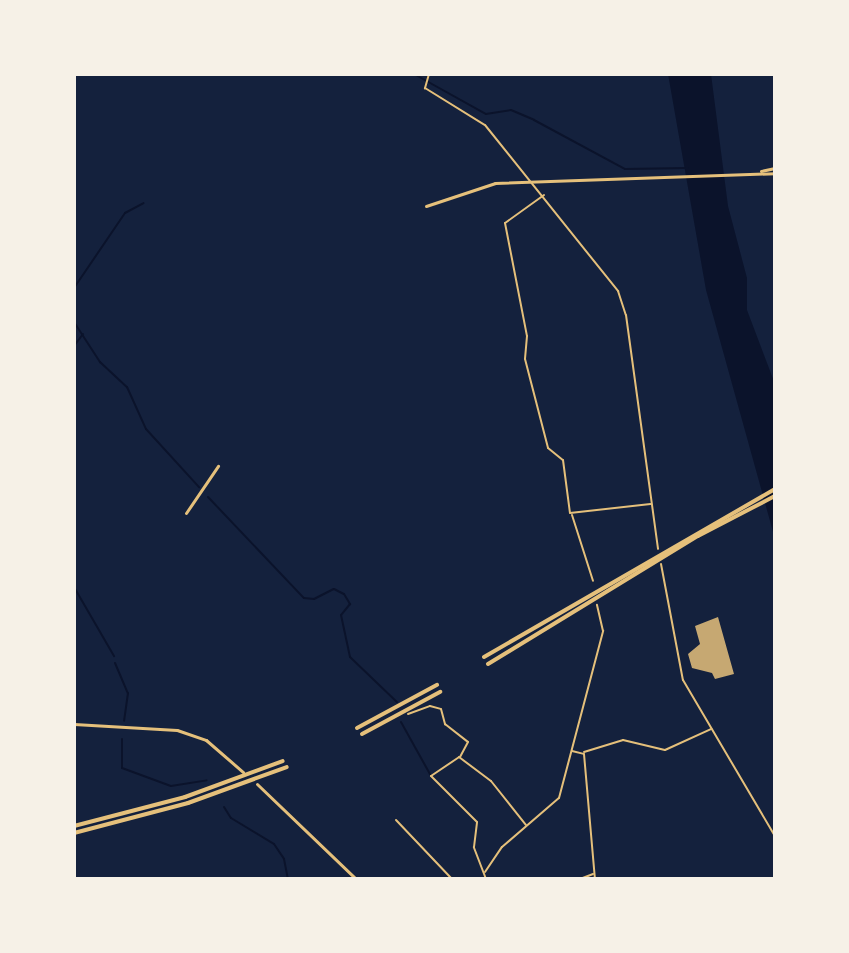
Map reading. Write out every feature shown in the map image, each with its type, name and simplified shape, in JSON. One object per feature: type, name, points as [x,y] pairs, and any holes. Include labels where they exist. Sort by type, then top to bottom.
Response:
[{"type":"highway","points":[[484,657],[775,489]]},
{"type":"highway","points":[[488,664],[697,534],[775,496]]},
{"type":"highway","points":[[357,728],[437,685]]},
{"type":"highway","points":[[362,734],[440,692]]},
{"type":"highway","points":[[74,826],[283,761]]},
{"type":"highway","points":[[74,833],[243,785],[287,767]]},
{"type":"main road","points":[[758,172],[775,168]]},
{"type":"main road","points":[[426,206],[477,187],[524,180],[743,173],[775,168]]},
{"type":"main road","points":[[186,513],[218,466]]},
{"type":"main road","points":[[74,724],[177,730],[206,740],[242,775]]},
{"type":"main road","points":[[257,784],[356,879]]},
{"type":"street","points":[[429,74],[425,88],[485,125],[544,195],[621,299],[658,549]]},
{"type":"street","points":[[544,195],[505,223],[527,336],[525,359],[548,448],[563,460],[572,515],[593,581]]},
{"type":"street","points":[[572,515],[650,504]]},
{"type":"street","points":[[661,564],[677,666],[775,836]]},
{"type":"street","points":[[485,872],[526,825],[559,798],[603,631],[597,605]]},
{"type":"street","points":[[408,714],[430,706],[441,709],[445,724],[468,742],[459,757],[431,776],[477,822],[474,847],[486,879]]},
{"type":"street","points":[[570,751],[583,752],[623,740],[650,750],[671,749],[711,729]]},
{"type":"street","points":[[583,752],[595,879]]},
{"type":"street","points":[[459,757],[491,781],[526,825]]},
{"type":"street","points":[[396,820],[452,879]]},
{"type":"street","points":[[580,879],[594,874]]},
{"type":"water","points":[[668,74],[711,74],[728,206],[747,278],[747,310],[775,384],[775,539],[706,290]]},
{"type":"building","points":[[718,617],[734,674],[715,679],[712,673],[692,668],[688,654],[700,644],[695,626]]},
{"type":"waterway","points":[[414,74],[486,114],[511,110],[534,120],[625,169],[688,168]]},
{"type":"waterway","points":[[74,288],[125,213],[144,203]]},
{"type":"waterway","points":[[74,322],[100,362],[127,387],[146,429],[199,487]]},
{"type":"waterway","points":[[74,346],[83,334]]},
{"type":"waterway","points":[[208,497],[304,598],[314,599],[334,589],[344,594],[350,604],[341,615],[350,657],[397,702]]},
{"type":"waterway","points":[[74,587],[114,656]]},
{"type":"waterway","points":[[115,663],[128,693],[124,721]]},
{"type":"waterway","points":[[401,722],[430,774]]},
{"type":"waterway","points":[[122,739],[122,768],[171,786],[207,780]]},
{"type":"waterway","points":[[224,807],[231,818],[274,844],[284,859],[288,879]]}]
